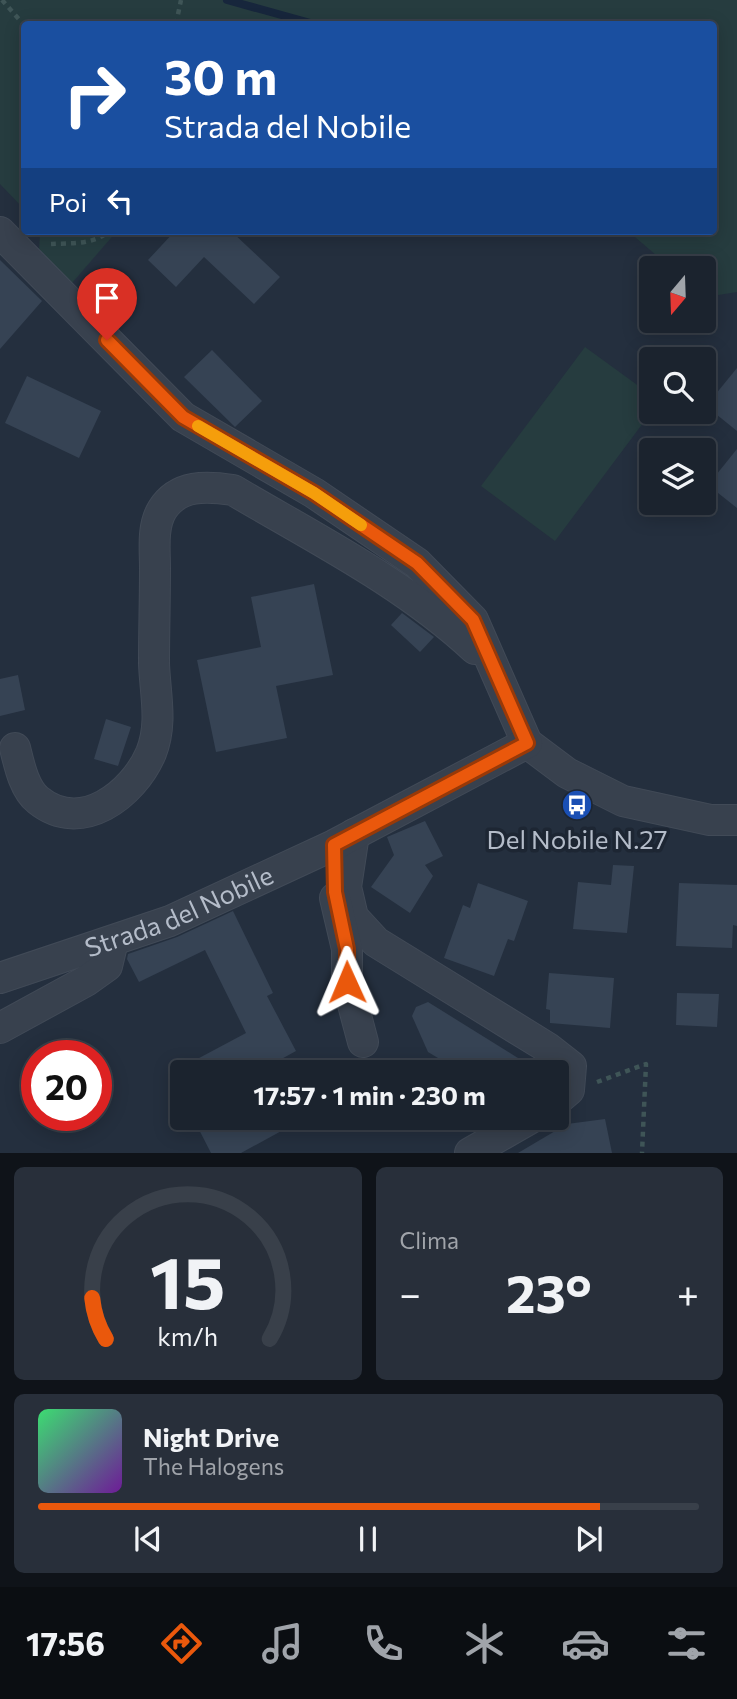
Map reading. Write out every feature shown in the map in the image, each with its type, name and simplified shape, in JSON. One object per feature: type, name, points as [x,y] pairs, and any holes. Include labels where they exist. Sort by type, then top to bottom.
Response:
[{"type":"street","points":[[6,238],[183,417],[314,493],[417,563],[473,620],[527,743],[567,773],[623,801],[710,820],[737,820]]},
{"type":"street","points":[[15,748],[22,774],[36,799],[59,813],[90,813],[117,799],[136,776],[151,753],[159,721],[155,665],[155,535],[162,511],[179,492],[206,486],[233,490],[404,591],[438,615],[493,666]]},
{"type":"street","name":"Strada del Nobile","points":[[0,978],[170,921],[344,839],[527,743]]},
{"type":"street","points":[[344,839],[336,907],[347,949],[347,982],[363,1042]]},
{"type":"street","points":[[344,839],[346,887],[353,917],[376,942],[563,1060]]},
{"type":"street","points":[[0,1028],[86,981],[107,966],[113,941]]},
{"type":"street","points":[[470,1153],[510,1130]]},
{"type":"path","points":[[2,0],[21,21]]},
{"type":"path","points":[[177,21],[181,2]]},
{"type":"path","points":[[6,238],[77,243],[104,235]]},
{"type":"path","points":[[569,1094],[646,1064],[642,1153]]},
{"type":"green space","points":[[0,0],[737,0],[737,292],[716,295],[716,256],[657,256],[633,235],[717,235],[717,21],[21,21],[21,206],[0,184]]},
{"type":"green space","points":[[40,235],[114,235],[72,283],[39,252]]},
{"type":"green space","points":[[585,347],[639,386],[639,424],[642,424],[555,541],[481,486]]},
{"type":"building","points":[[171,235],[235,235],[280,277],[254,304],[204,257],[176,287],[148,260]]},
{"type":"building","points":[[0,260],[42,301],[0,349]]},
{"type":"building","points":[[212,350],[262,401],[235,427],[184,377]]},
{"type":"building","points":[[737,368],[737,431],[716,414],[716,394]]},
{"type":"building","points":[[27,376],[101,411],[79,458],[5,423]]},
{"type":"building","points":[[737,449],[737,508],[716,491],[716,475]]},
{"type":"building","points":[[314,584],[333,675],[276,686],[287,738],[216,752],[197,660],[261,647],[251,597]]},
{"type":"building","points":[[402,613],[434,637],[420,652],[391,625]]},
{"type":"building","points":[[18,675],[25,710],[0,716],[0,679]]},
{"type":"building","points":[[106,719],[131,727],[118,766],[94,759]]},
{"type":"building","points":[[425,821],[443,856],[425,865],[433,876],[410,913],[371,887],[394,855],[387,837]]},
{"type":"building","points":[[613,865],[634,866],[627,933],[573,929],[578,882],[611,885]]},
{"type":"building","points":[[478,883],[528,901],[514,941],[508,939],[494,976],[444,958],[463,905],[470,908]]},
{"type":"building","points":[[679,883],[737,885],[737,926],[733,925],[732,948],[676,946]]},
{"type":"building","points":[[233,911],[273,993],[267,996],[296,1051],[280,1060],[195,1060],[246,1033],[205,950],[139,982],[127,959],[128,954],[177,937]]},
{"type":"building","points":[[549,973],[614,978],[610,1028],[550,1023],[550,1010],[546,1009]]},
{"type":"building","points":[[677,993],[719,994],[717,1027],[676,1025]]},
{"type":"building","points":[[428,1002],[521,1060],[441,1060],[428,1052],[412,1016],[416,1007]]},
{"type":"building","points":[[605,1119],[612,1153],[518,1153],[557,1130],[569,1130],[569,1124]]},
{"type":"building","points":[[199,1130],[283,1130],[241,1153],[211,1153]]},
{"type":"waterway","points":[[227,0],[303,21]]},
{"type":"slow traffic","points":[[198,426],[314,493],[361,525]]},
{"type":"place","name":"Del Nobile N.27","points":[[577,805]]},
{"type":"route","points":[[107,340],[183,417],[314,493],[417,563],[473,620],[527,743],[334,845],[336,907],[347,949],[347,982]]}]
